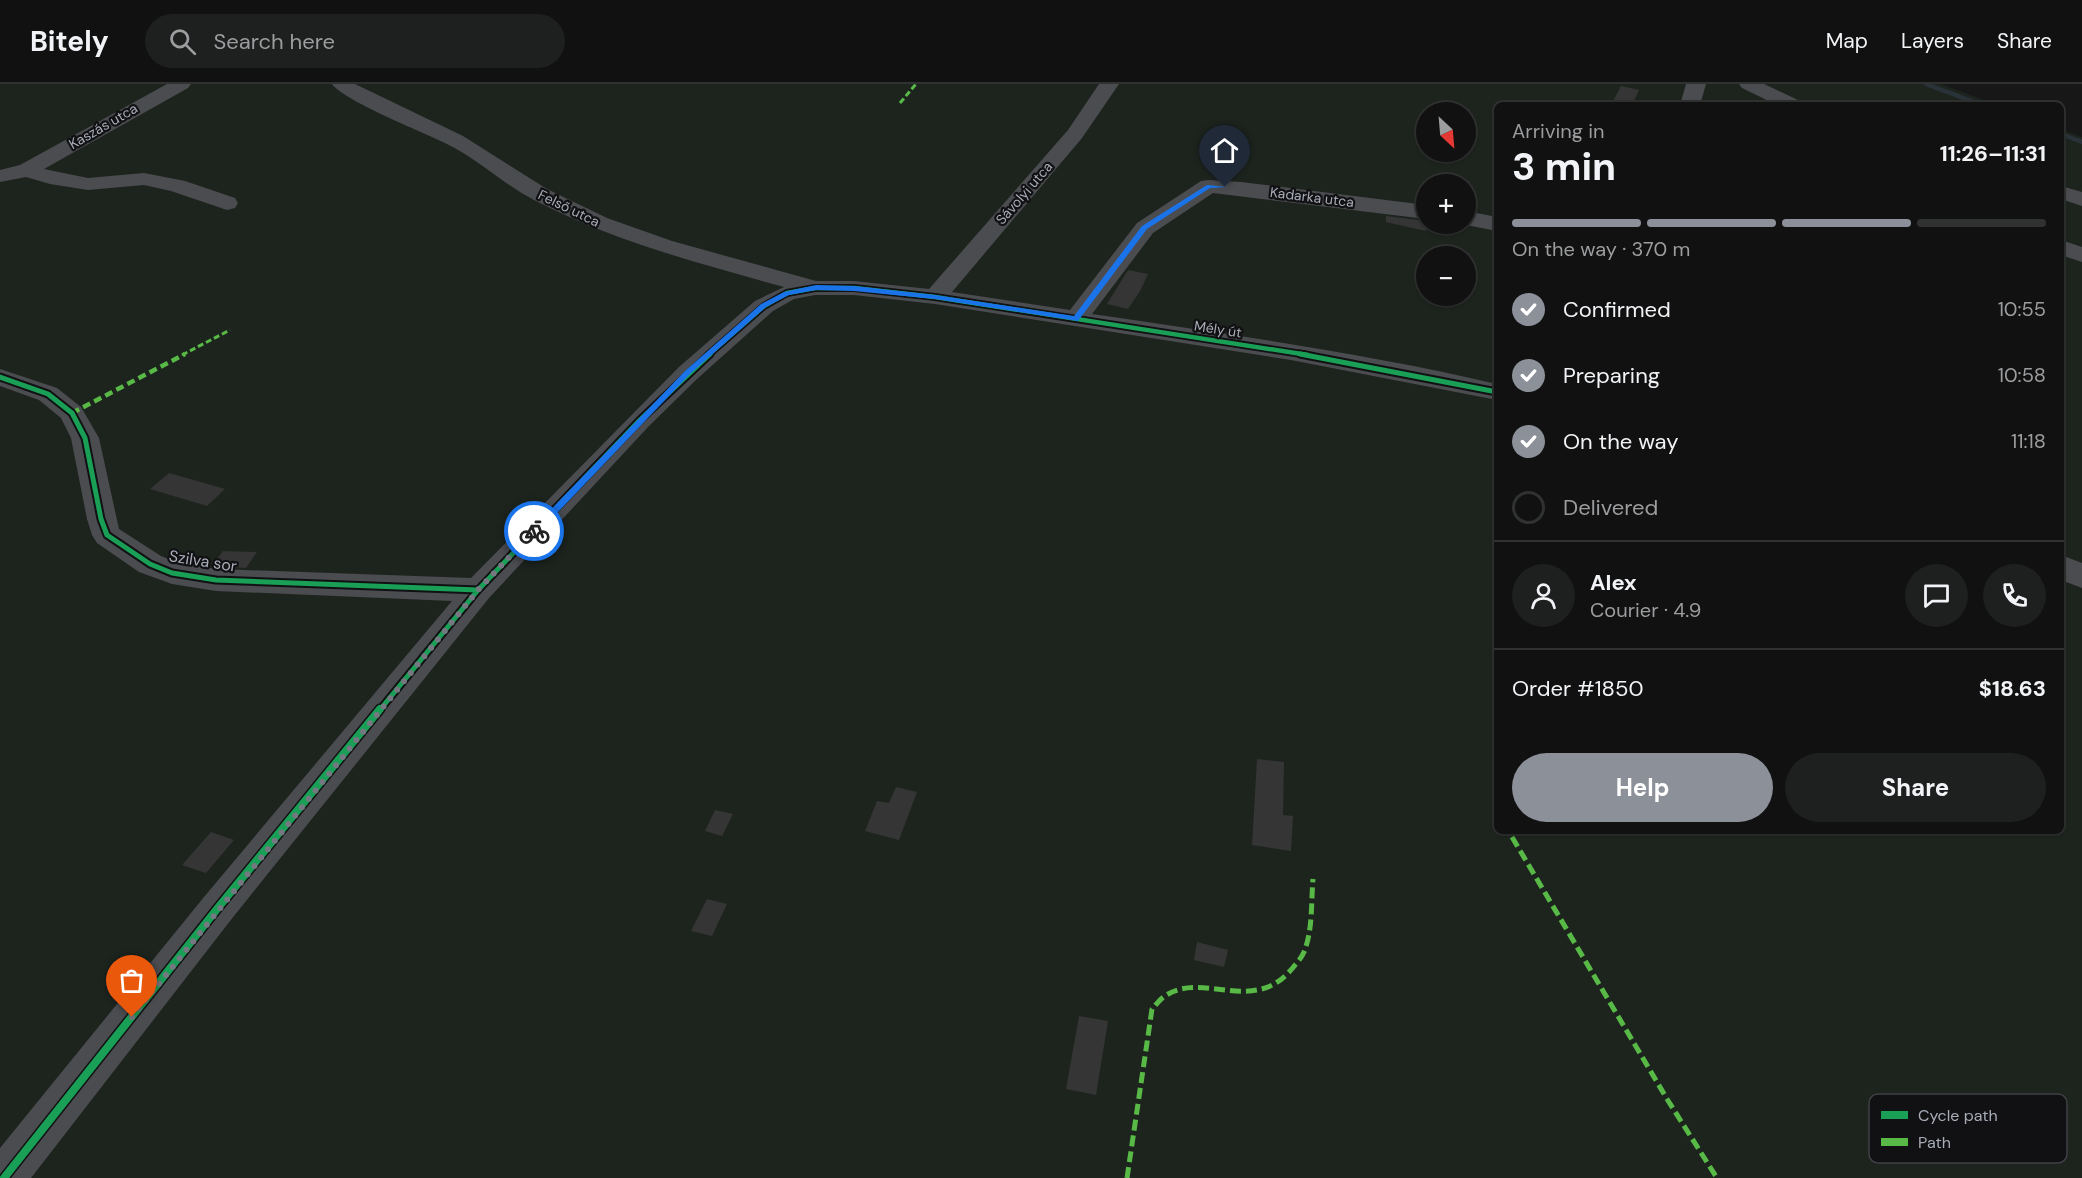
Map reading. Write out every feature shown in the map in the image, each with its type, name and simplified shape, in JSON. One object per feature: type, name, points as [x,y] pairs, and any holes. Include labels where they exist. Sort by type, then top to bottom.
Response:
[{"type":"street","name":"Kaszás utca","points":[[27,170],[181,84]]},
{"type":"street","name":"Felső utca","points":[[342,84],[355,93],[456,141],[539,194],[599,223],[664,246],[816,288]]},
{"type":"street","name":"Sávolyi utca","points":[[935,297],[1075,134],[1109,84]]},
{"type":"street","points":[[1691,102],[1696,84]]},
{"type":"street","points":[[1749,84],[1787,102]]},
{"type":"street","points":[[0,176],[27,170],[50,178],[88,184],[144,179],[177,186],[227,203]]},
{"type":"street","name":"Kadarka utca","points":[[1076,319],[1144,228],[1209,186],[1241,188],[1416,211]]},
{"type":"street","points":[[2064,193],[2082,200]]},
{"type":"street","points":[[1476,220],[1494,223]]},
{"type":"street","points":[[2064,248],[2082,255]]},
{"type":"street","points":[[4,1178],[217,909],[478,590],[688,373],[764,306],[787,293],[816,288]]},
{"type":"street","name":"Mély út","points":[[816,288],[854,288],[935,297],[1291,352],[1458,382],[1494,391]]},
{"type":"street","name":"Szilva sor","points":[[0,377],[48,394],[72,413],[85,438],[101,519],[107,535],[150,564],[172,573],[216,580],[478,590]]},
{"type":"street","points":[[2064,568],[2082,577]]},
{"type":"shaded area","points":[[0,84],[1941,84],[1989,102],[1494,102],[1494,834],[2064,834],[2064,130],[2082,137],[2082,1178],[0,1178]]},
{"type":"building","points":[[1621,86],[1639,90],[1633,102],[1613,102]]},
{"type":"building","points":[[1386,216],[1416,220],[1416,229],[1386,222]]},
{"type":"building","points":[[1128,270],[1148,274],[1140,291],[1128,309],[1107,304]]},
{"type":"building","points":[[169,473],[225,489],[207,506],[150,489]]},
{"type":"building","points":[[223,551],[257,552],[246,568],[212,566]]},
{"type":"building","points":[[1257,759],[1284,762],[1283,815],[1293,816],[1291,851],[1252,845]]},
{"type":"building","points":[[896,787],[917,792],[899,840],[865,831],[877,801],[889,803]]},
{"type":"building","points":[[715,810],[733,814],[722,836],[705,831]]},
{"type":"building","points":[[211,832],[234,840],[206,873],[182,865]]},
{"type":"building","points":[[707,899],[727,904],[712,936],[691,931]]},
{"type":"building","points":[[1197,942],[1228,950],[1224,967],[1194,960]]},
{"type":"building","points":[[1079,1016],[1108,1021],[1096,1095],[1066,1089]]},
{"type":"waterway","points":[[1926,84],[1974,102]]},
{"type":"waterway","points":[[2064,135],[2082,142]]},
{"type":"marked path","points":[[900,103],[916,84]]},
{"type":"marked path","points":[[72,413],[230,330]]},
{"type":"marked path","points":[[1512,837],[1667,1099],[1717,1178]]},
{"type":"marked path","points":[[1127,1178],[1152,1009],[1165,995],[1182,989],[1243,991],[1263,989],[1281,981],[1303,954],[1310,923],[1313,879]]},
{"type":"cycle path","points":[[4,1178],[217,909],[478,590],[640,420],[688,373],[764,306],[787,293],[815,288],[854,288],[935,297],[1291,352],[1494,391]]},
{"type":"cycle path","points":[[0,377],[48,394],[72,413],[85,438],[101,519],[107,535],[150,564],[172,573],[216,580],[478,590]]},
{"type":"way so far","points":[[132,1017],[217,909],[478,590],[534,531]]},
{"type":"route","points":[[534,531],[688,373],[764,306],[787,293],[816,288],[854,288],[935,297],[1076,319],[1144,228],[1209,186],[1225,187]]}]
